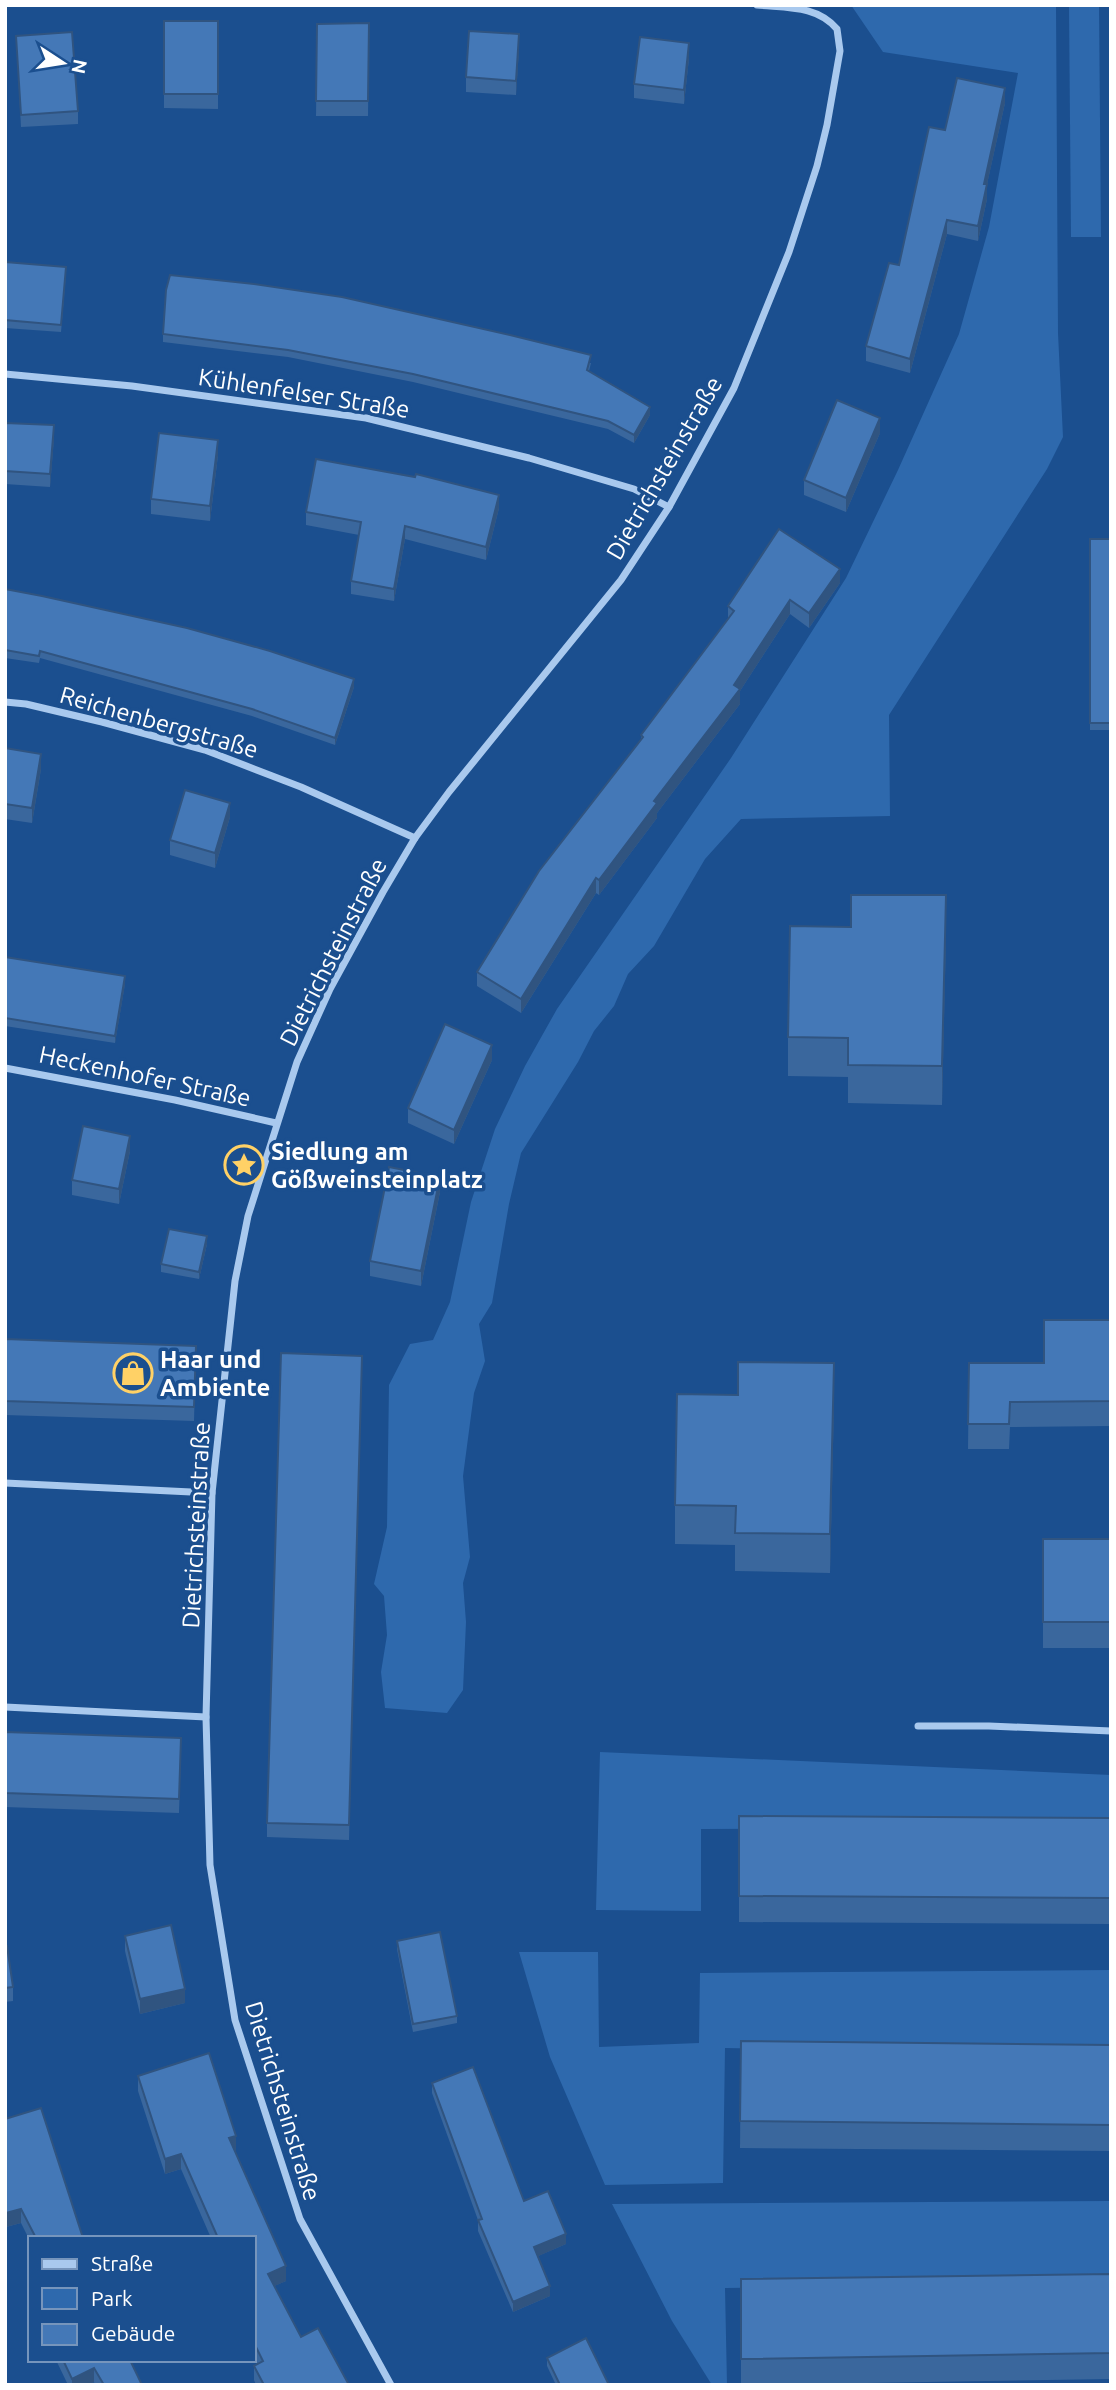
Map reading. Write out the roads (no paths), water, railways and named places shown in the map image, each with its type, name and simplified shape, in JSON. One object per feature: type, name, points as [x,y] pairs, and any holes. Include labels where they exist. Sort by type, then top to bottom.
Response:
[{"type":"street","name":"Dietrichsteinstraße","points":[[391,2385],[300,2219],[235,2020],[210,1865],[206,1717],[212,1493],[235,1281],[248,1216],[276,1123],[297,1062],[330,989],[415,838],[449,792],[621,580],[669,507],[734,388],[789,252],[817,166],[834,88],[839,38],[832,23],[807,9],[757,5]]},
{"type":"street","name":"Kühlenfelser Straße","points":[[5,374],[132,386],[366,418],[634,489],[669,507]]},
{"type":"street","name":"Reichenbergstraße","points":[[5,702],[76,716],[205,750],[301,787],[415,838]]},
{"type":"street","name":"Heckenhofer Straße","points":[[5,1068],[175,1100],[276,1123]]},
{"type":"street","points":[[5,1483],[212,1493]]},
{"type":"street","points":[[5,1707],[206,1717]]},
{"type":"street","points":[[918,1726],[1111,1731]]},
{"type":"place","name":"Siedlung am Gößweinsteinplatz","points":[[244,1165]]},
{"type":"place","name":"Haar und Ambiente","points":[[133,1373]]}]
